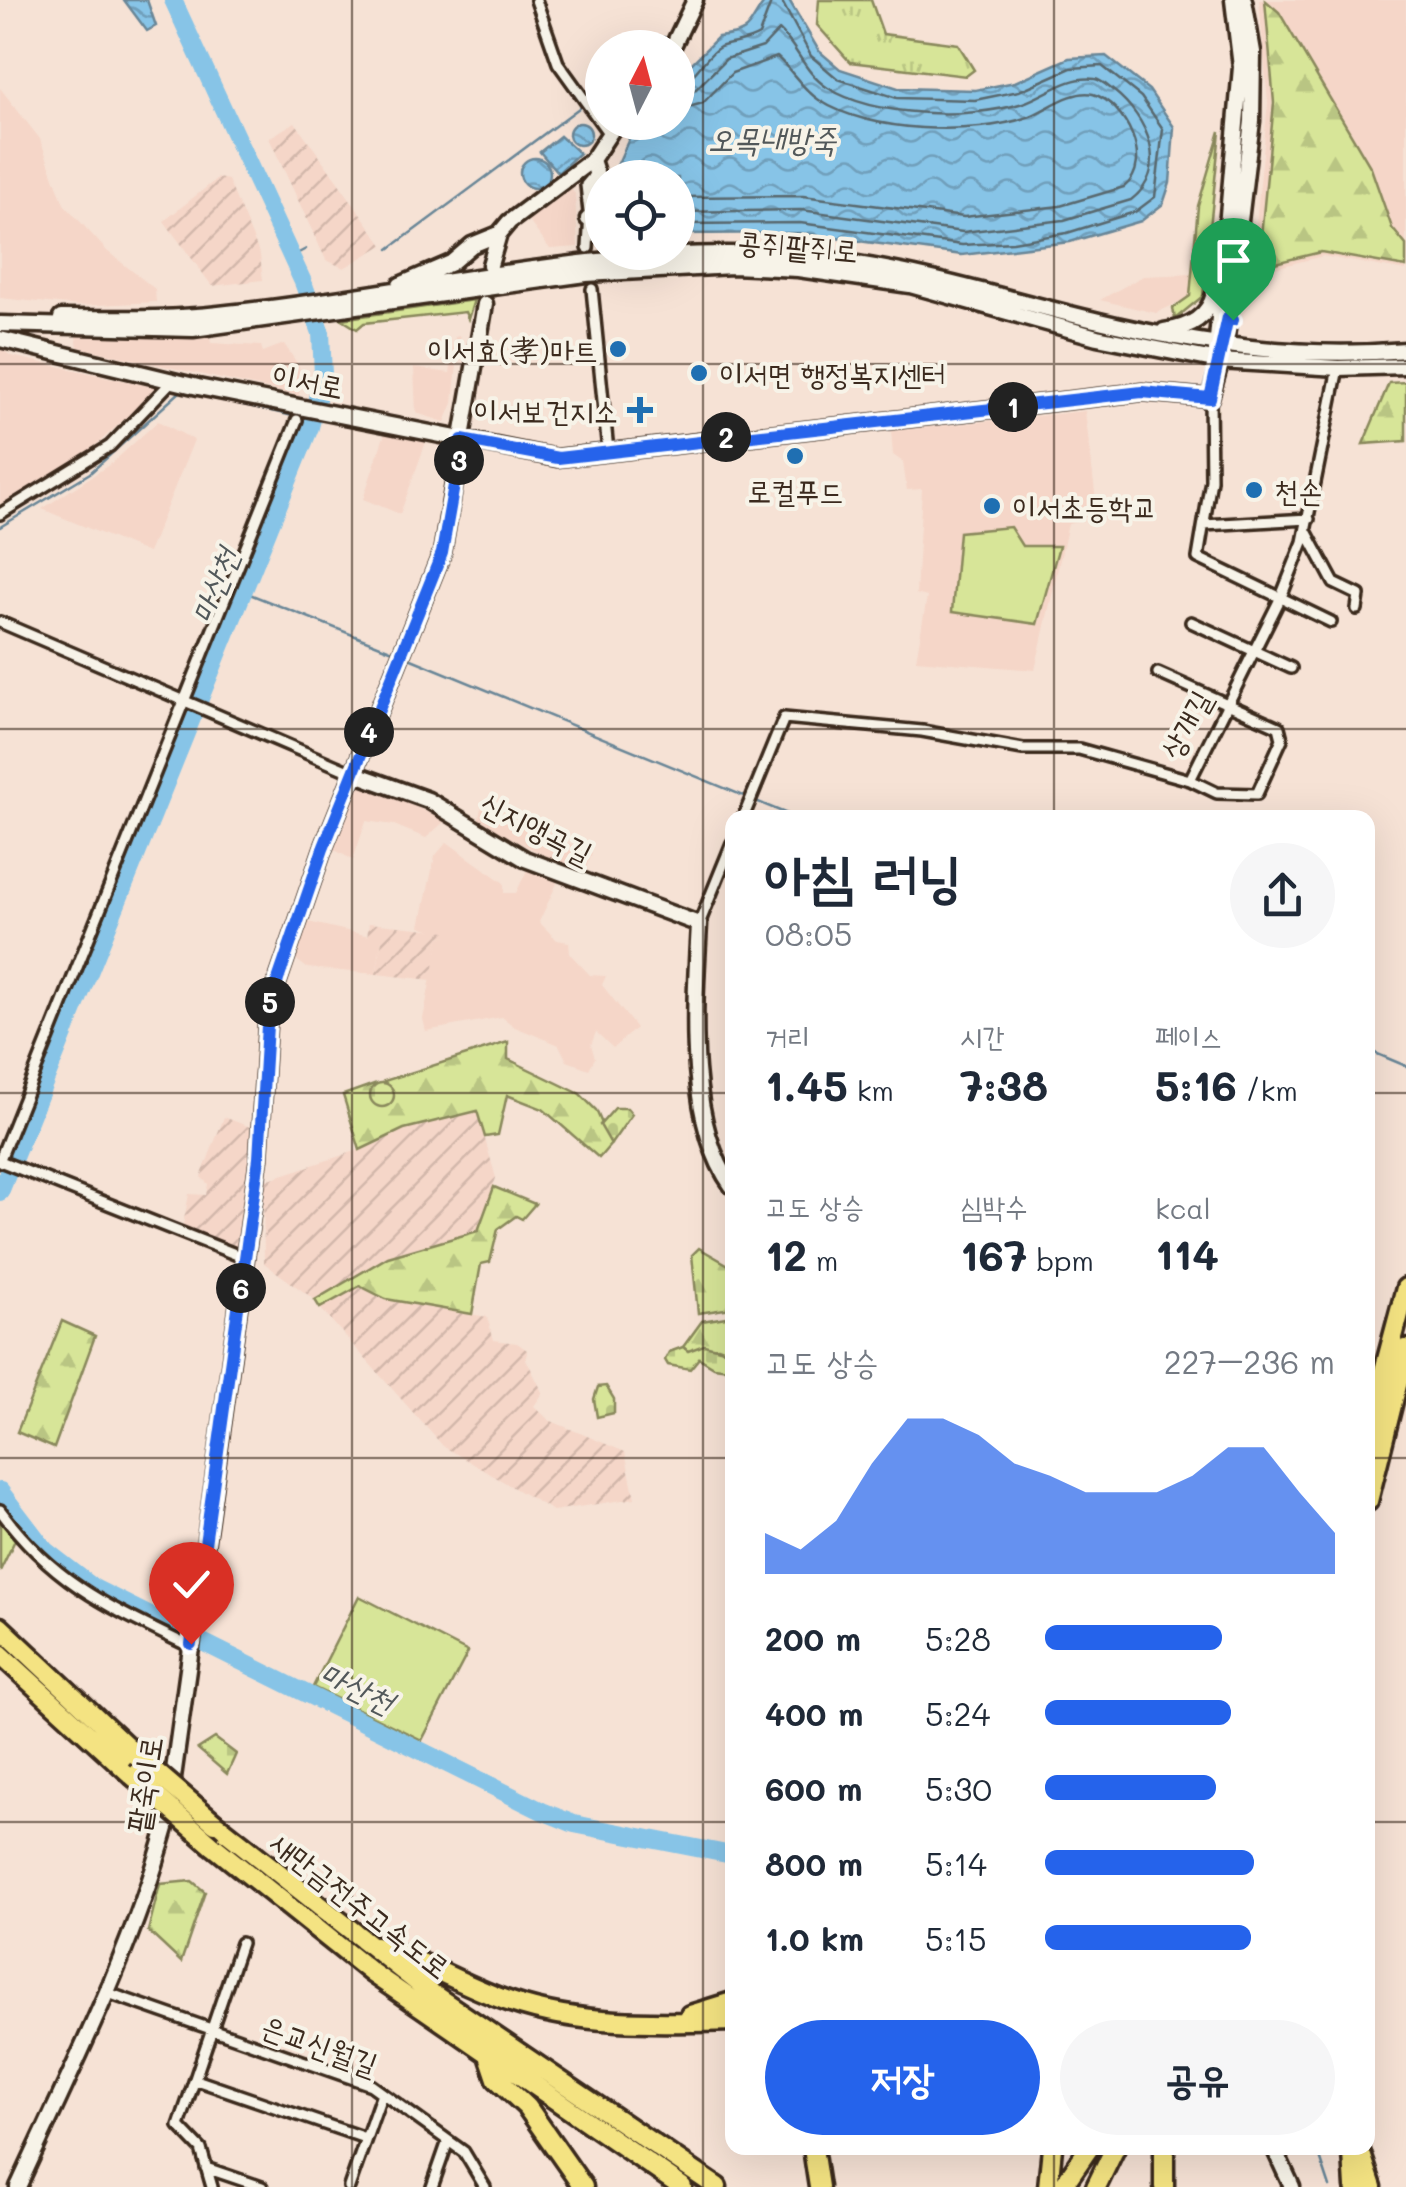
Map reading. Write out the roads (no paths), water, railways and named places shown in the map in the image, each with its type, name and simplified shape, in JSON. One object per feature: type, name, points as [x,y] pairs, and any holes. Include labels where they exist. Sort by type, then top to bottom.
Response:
[{"type":"highway","points":[[1375,1404],[1406,1288]]},
{"type":"highway","points":[[1375,1472],[1406,1348]]},
{"type":"highway","name":"새만금전주고속도로","points":[[0,1628],[136,1756],[362,1942],[526,2062],[717,2187]]},
{"type":"highway","name":"새만금전주고속도로","points":[[0,1654],[212,1846],[372,1973],[682,2187]]},
{"type":"highway","points":[[362,1942],[517,2004],[607,2020],[725,2021]]},
{"type":"highway","points":[[664,2023],[725,2004]]},
{"type":"highway","points":[[490,2058],[497,2079],[526,2107],[583,2187]]},
{"type":"highway","points":[[815,2155],[819,2187]]},
{"type":"highway","points":[[1048,2187],[1051,2155]]},
{"type":"highway","points":[[1062,2187],[1086,2155]]},
{"type":"highway","points":[[1074,2187],[1088,2155]]},
{"type":"highway","points":[[1097,2187],[1112,2155]]},
{"type":"highway","points":[[1164,2155],[1164,2187]]},
{"type":"highway","points":[[1355,2187],[1356,2155]]},
{"type":"highway","points":[[1359,2155],[1372,2187]]},
{"type":"street","points":[[536,0],[558,63],[585,95]]},
{"type":"street","points":[[681,30],[696,0]]},
{"type":"street","points":[[1233,0],[1241,67],[1242,143],[1228,317],[1210,398],[1211,480],[1198,558],[1331,622]]},
{"type":"street","points":[[1219,350],[1220,295],[1253,52],[1244,0]]},
{"type":"street","points":[[592,160],[605,140]]},
{"type":"street","points":[[391,292],[450,264],[472,245],[500,234],[585,166]]},
{"type":"street","points":[[490,265],[500,234]]},
{"type":"street","name":"콩쥐팥쥐로","points":[[695,251],[790,256],[874,267],[1219,350],[1338,368],[1406,366]]},
{"type":"street","name":"콩쥐팥쥐로","points":[[336,306],[391,292],[585,262]]},
{"type":"street","name":"콩쥐팥쥐로","points":[[0,314],[153,318],[290,311],[634,269],[798,269],[910,284],[1131,345],[1327,354],[1406,350]]},
{"type":"street","points":[[592,289],[608,451]]},
{"type":"street","points":[[1148,332],[1186,326],[1204,316],[1214,294],[1220,295]]},
{"type":"street","name":"팥죽이로","points":[[18,2187],[148,1895],[166,1828],[259,1158],[268,1009],[353,772],[442,553],[485,304]]},
{"type":"street","name":"콩쥐팥쥐로","points":[[0,324],[193,329],[290,311]]},
{"type":"street","points":[[1228,317],[1236,335],[1247,341],[1319,345],[1327,354]]},
{"type":"street","name":"이서로","points":[[6,341],[302,414],[329,412],[558,458],[1142,392],[1210,398]]},
{"type":"street","name":"상개길","points":[[746,810],[784,718],[922,732],[1023,750],[1080,748],[1190,780],[1224,704],[1281,598],[1306,531],[1338,368]]},
{"type":"street","points":[[0,514],[110,446],[172,380]]},
{"type":"street","points":[[245,1258],[2,1160],[190,702],[302,414]]},
{"type":"street","points":[[1204,525],[1309,519]]},
{"type":"street","points":[[1306,531],[1334,583],[1360,595],[1357,609]]},
{"type":"street","points":[[0,622],[353,772]]},
{"type":"street","points":[[1190,622],[1292,668]]},
{"type":"street","points":[[1158,674],[1278,727],[1282,739],[1257,794],[1217,793],[1190,780]]},
{"type":"street","name":"신지앵곡길","points":[[353,772],[428,800],[526,859],[699,924]]},
{"type":"street","points":[[725,860],[699,924],[695,998],[702,1100],[711,1154],[725,1175]]},
{"type":"street","points":[[0,1510],[46,1565],[96,1600],[191,1646]]},
{"type":"street","points":[[212,2187],[201,2149],[178,2126],[214,2033],[241,1943]]},
{"type":"street","name":"은교신월길","points":[[108,1992],[214,2033],[371,2085],[464,2152],[486,2187]]},
{"type":"street","points":[[196,2080],[366,2138]]},
{"type":"street","points":[[349,2187],[382,2093]]},
{"type":"street","points":[[432,2187],[448,2141]]},
{"type":"street","points":[[1277,2155],[1292,2187]]},
{"type":"street","points":[[206,2168],[262,2187]]},
{"type":"water","points":[[124,0],[147,0],[156,26],[147,31]]},
{"type":"water","name":"오목내방죽","points":[[766,0],[789,0],[819,51],[840,69],[898,88],[975,90],[1015,82],[1069,58],[1106,56],[1149,90],[1174,127],[1170,183],[1163,204],[1141,221],[1070,242],[962,255],[799,233],[695,234],[695,160],[620,160],[628,140],[695,140],[695,60],[718,37],[739,33],[749,26]]},
{"type":"water","points":[[584,124],[588,142],[572,142],[572,126]]},
{"type":"water","points":[[560,136],[579,153],[558,173],[540,152]]},
{"type":"water","points":[[535,158],[549,167],[550,173],[541,187],[535,188],[521,179],[520,173],[529,159]]},
{"type":"waterway","name":"마산천","points":[[0,1192],[310,427],[323,374],[321,333],[303,282],[173,0]]},
{"type":"waterway","points":[[389,249],[579,108]]},
{"type":"waterway","points":[[291,257],[306,249]]},
{"type":"waterway","points":[[0,527],[90,473],[181,391],[311,420]]},
{"type":"waterway","points":[[242,591],[393,651]]},
{"type":"waterway","points":[[409,658],[778,810]]},
{"type":"waterway","points":[[1375,1053],[1406,1066]]},
{"type":"waterway","name":"마산천","points":[[0,1491],[45,1550],[94,1588],[542,1811],[574,1824],[725,1854]]},
{"type":"waterway","name":"마산천","points":[[1319,2155],[1330,2187]]},
{"type":"place","name":"이서효(孝)마트","points":[[618,349]]},
{"type":"place","name":"이서면 행정복지센터","points":[[699,373]]},
{"type":"place","name":"이서보건지소","points":[[640,410]]},
{"type":"place","name":"로컬푸드","points":[[795,456]]},
{"type":"place","name":"천손","points":[[1254,490]]},
{"type":"place","name":"이서초등학교","points":[[992,506]]}]
